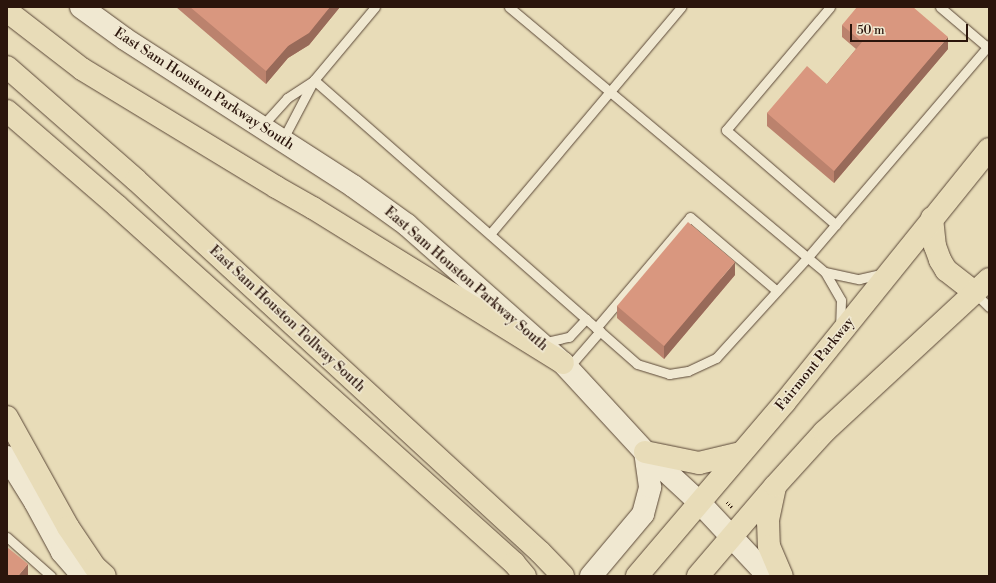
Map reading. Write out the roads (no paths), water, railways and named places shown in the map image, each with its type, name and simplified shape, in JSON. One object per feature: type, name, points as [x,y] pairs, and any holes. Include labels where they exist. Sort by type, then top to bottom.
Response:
[{"type":"main road","name":"East Sam Houston Parkway South","points":[[81,7],[125,39],[353,186],[407,225],[566,365],[645,452],[699,502],[768,576]]},
{"type":"main road","points":[[7,11],[82,69],[270,184],[313,208],[566,365]]},
{"type":"main road","name":"East Sam Houston Tollway South","points":[[7,67],[136,180],[540,552],[563,576]]},
{"type":"main road","name":"East Sam Houston Tollway South","points":[[7,111],[117,206],[519,570]]},
{"type":"main road","name":"Fairmont Parkway","points":[[637,576],[840,333],[989,149]]},
{"type":"main road","points":[[698,576],[775,486],[824,432],[984,293],[946,270],[940,260],[935,246],[932,218]]},
{"type":"main road","points":[[7,417],[68,527],[95,567],[105,576]]},
{"type":"main road","points":[[591,576],[643,514],[650,487],[645,452],[700,463],[741,453]]},
{"type":"main road","points":[[7,457],[35,502],[62,552],[83,576]]},
{"type":"main road","points":[[775,486],[768,521],[769,546],[782,576]]},
{"type":"lane","points":[[283,140],[314,80],[375,7]]},
{"type":"lane","points":[[509,7],[825,272],[840,300],[840,333]]},
{"type":"lane","points":[[490,234],[681,7]]},
{"type":"lane","points":[[830,7],[726,130],[836,224]]},
{"type":"lane","points":[[314,80],[637,364],[669,374],[688,370],[716,358],[808,258],[988,46],[940,7]]},
{"type":"lane","points":[[262,126],[287,98],[314,80]]},
{"type":"lane","points":[[566,365],[598,329],[690,218],[777,292]]},
{"type":"lane","points":[[825,272],[859,279],[889,272]]},
{"type":"lane","points":[[541,344],[569,337],[586,319]]},
{"type":"lane","points":[[7,537],[51,576]]}]
